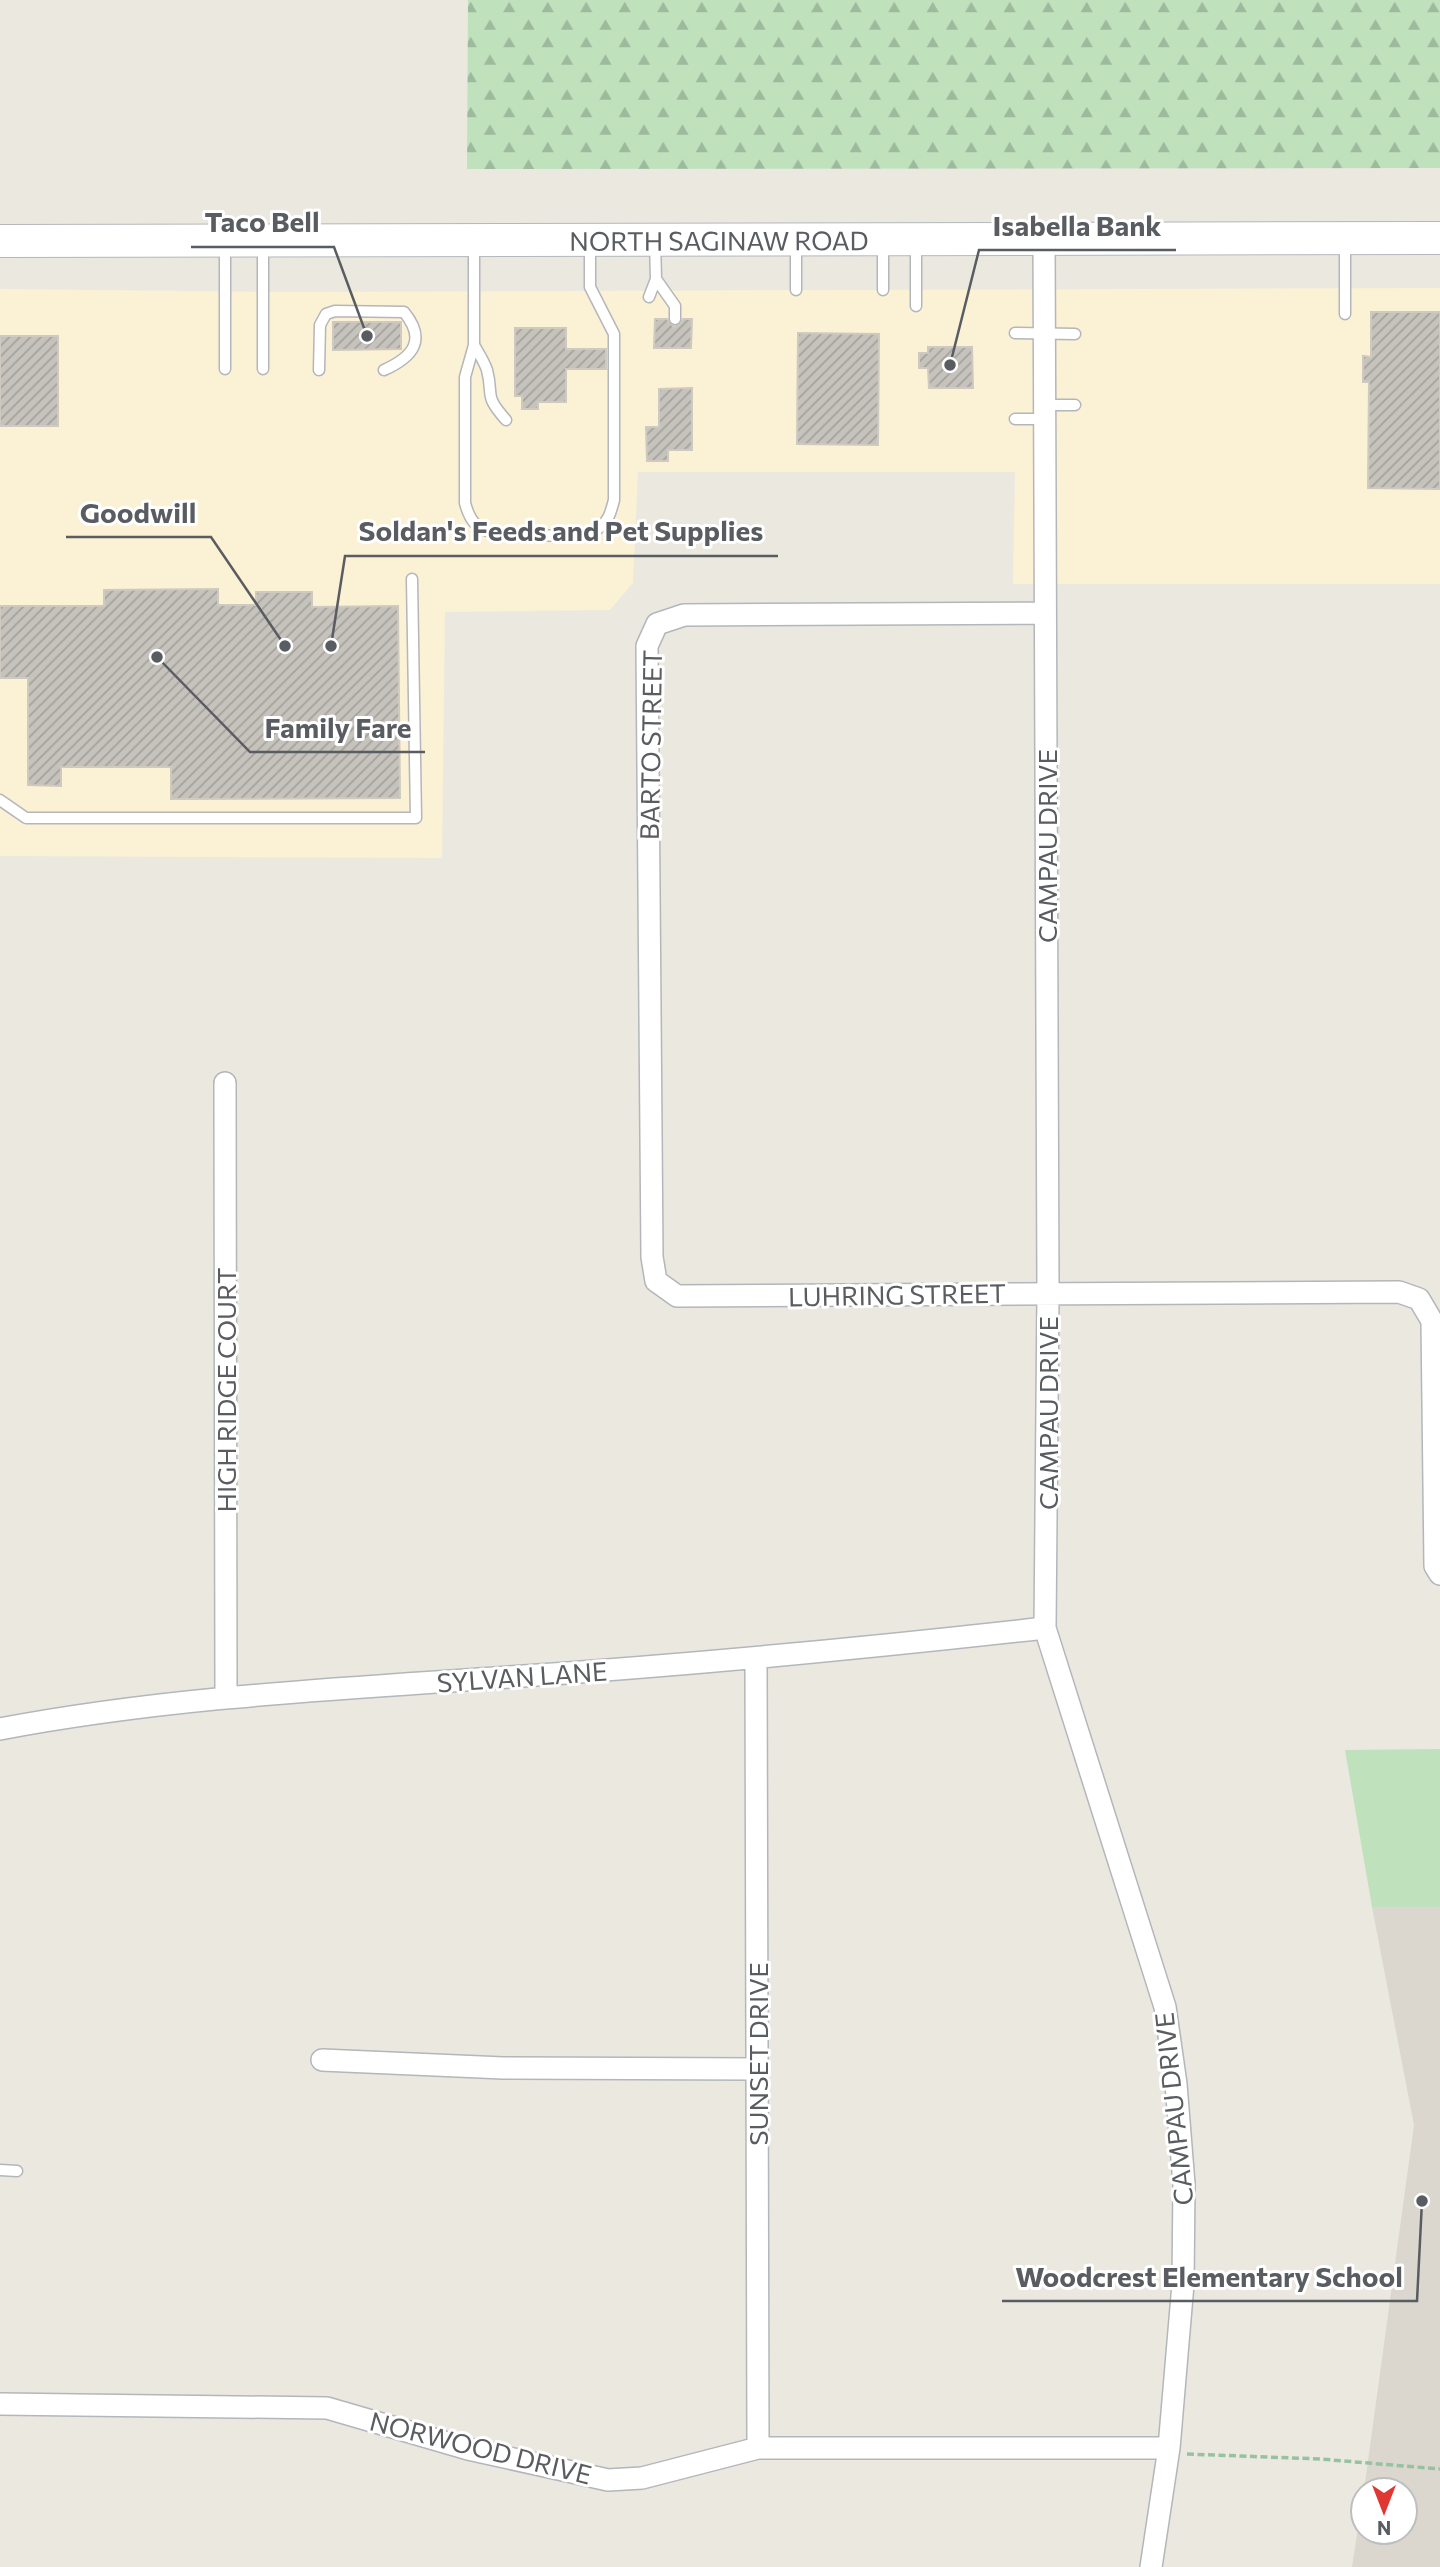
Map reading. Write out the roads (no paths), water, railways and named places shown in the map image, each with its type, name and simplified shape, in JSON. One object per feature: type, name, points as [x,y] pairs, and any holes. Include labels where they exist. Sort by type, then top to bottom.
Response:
[{"type":"main road","name":"NORTH SAGINAW ROAD","points":[[0,241],[1440,238]]},
{"type":"street","name":"CAMPAU DRIVE","points":[[1044,238],[1048,1293],[1045,1628],[1165,2007],[1176,2084],[1184,2184],[1183,2284],[1168,2451],[1151,2567]]},
{"type":"street","name":"BARTO STREET","points":[[652,1257],[647,646],[657,624],[684,615],[1045,613]]},
{"type":"street","name":"HIGH RIDGE COURT","points":[[225,1083],[226,1698]]},
{"type":"street","name":"LUHRING STREET","points":[[652,1257],[656,1281],[677,1296],[1399,1292],[1419,1299],[1432,1321],[1438,1570]]},
{"type":"street","name":"SYLVAN LANE","points":[[0,1729],[60,1717],[226,1698],[756,1660],[1045,1628]]},
{"type":"street","name":"SUNSET DRIVE","points":[[756,1660],[758,2448]]},
{"type":"street","points":[[323,2060],[503,2068],[757,2069]]},
{"type":"street","name":"NORWOOD DRIVE","points":[[0,2404],[327,2407],[468,2449],[608,2480],[642,2478],[758,2448],[1168,2451]]},
{"type":"lane","points":[[1345,238],[1345,314]]},
{"type":"lane","points":[[474,240],[474,345],[465,377],[465,503],[469,519],[482,531],[496,534],[581,534],[597,531],[608,519],[614,499],[614,334],[590,287],[590,239]]},
{"type":"lane","points":[[649,297],[656,279],[655,239]]},
{"type":"lane","points":[[796,239],[796,290]]},
{"type":"lane","points":[[883,239],[883,290]]},
{"type":"lane","points":[[916,239],[916,306]]},
{"type":"lane","points":[[225,240],[225,369]]},
{"type":"lane","points":[[263,240],[263,369]]},
{"type":"lane","points":[[656,279],[675,306],[675,319]]},
{"type":"lane","points":[[319,370],[320,325],[326,314],[335,311],[404,312],[413,324],[415,346],[405,361],[384,370]]},
{"type":"lane","points":[[1014,333],[1075,334]]},
{"type":"lane","points":[[474,345],[486,369],[492,404],[506,420]]},
{"type":"lane","points":[[1015,419],[1075,405]]},
{"type":"lane","points":[[0,800],[26,818],[416,818],[412,579]]},
{"type":"lane","points":[[0,2170],[17,2171]]},
{"type":"place","name":"Taco Bell","points":[[367,336]]},
{"type":"place","name":"Isabella Bank","points":[[950,365]]},
{"type":"place","name":"Goodwill","points":[[285,646]]},
{"type":"place","name":"Soldan's Feeds and Pet Supplies","points":[[331,646]]},
{"type":"place","name":"Family Fare","points":[[157,657]]},
{"type":"place","name":"Woodcrest Elementary School","points":[[1422,2201]]}]
